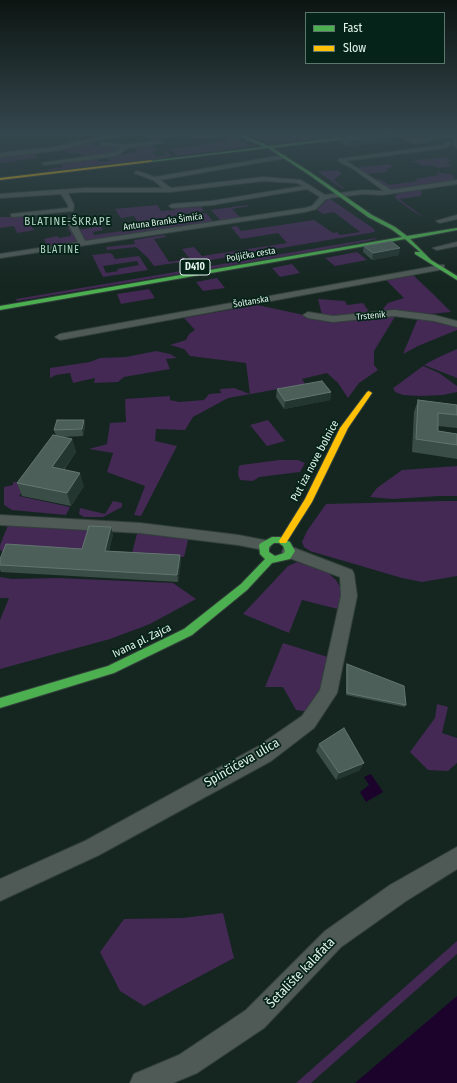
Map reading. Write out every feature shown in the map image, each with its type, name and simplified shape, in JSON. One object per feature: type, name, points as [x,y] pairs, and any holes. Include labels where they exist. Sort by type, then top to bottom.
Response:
[{"type":"street","points":[[163,184],[170,190]]},
{"type":"street","points":[[0,196],[64,192],[170,190],[225,184]]},
{"type":"street","points":[[303,184],[324,197]]},
{"type":"street","points":[[323,184],[370,216],[381,228],[399,236],[428,259],[457,278]]},
{"type":"street","points":[[377,184],[390,192]]},
{"type":"street","name":"Antuna Branka Šimića","points":[[0,256],[311,209],[317,206],[324,197],[339,194],[390,192],[447,184]]},
{"type":"street","points":[[172,206],[212,203],[309,187]]},
{"type":"street","points":[[13,215],[71,210],[71,205],[65,197],[64,192]]},
{"type":"street","points":[[213,217],[222,223]]},
{"type":"street","points":[[440,221],[457,217]]},
{"type":"street","points":[[70,220],[83,244]]},
{"type":"street","name":"Poljička cesta","points":[[0,308],[399,236],[457,224]]},
{"type":"street","name":"Poljička cesta","points":[[0,299],[399,236],[457,229]]},
{"type":"street","points":[[437,248],[457,244]]},
{"type":"street","name":"Šoltanska","points":[[60,337],[441,267]]},
{"type":"street","name":"Trstenik","points":[[308,315],[333,319],[394,313],[434,318],[457,324]]},
{"type":"street","name":"Trstenik","points":[[434,318],[457,315]]},
{"type":"street","name":"Put iza nove bolnice","points":[[286,547],[344,428],[369,393]]},
{"type":"street","points":[[0,520],[140,528],[238,540],[264,545],[272,540],[286,547],[287,556],[281,559],[270,558],[263,552],[264,545]]},
{"type":"street","name":"Spinčićeva ulica","points":[[0,890],[92,848],[198,788],[264,754],[308,722],[328,693],[349,596],[347,574],[286,547]]},
{"type":"street","name":"Ivana pl. Zajca","points":[[0,703],[110,670],[188,632],[244,587],[270,558]]},
{"type":"street","name":"Šetalište kalafata","points":[[143,1083],[188,1064],[255,1019],[333,939],[398,893],[457,857]]},
{"type":"shaded area","points":[[335,184],[338,184],[344,188],[343,189]]},
{"type":"shaded area","points":[[381,184],[389,185],[433,184],[392,190]]},
{"type":"shaded area","points":[[418,190],[422,191],[421,196],[399,199],[425,218],[411,210],[394,197],[399,193]]},
{"type":"shaded area","points":[[329,198],[374,229],[375,232],[193,263],[182,249],[194,247],[202,256],[287,243],[278,233],[241,239],[231,227],[237,226],[241,231],[314,220],[333,233],[337,232],[340,235],[360,232],[334,212],[323,214],[317,210]]},
{"type":"shaded area","points":[[157,205],[161,211],[175,210],[173,207],[200,205],[204,211],[172,216],[175,217],[206,213],[214,222],[88,241],[84,241],[78,230],[101,226],[103,230],[93,232],[94,235],[158,226],[156,222],[128,226],[127,223],[138,222],[134,216],[121,218],[115,209]]},
{"type":"shaded area","points":[[247,205],[249,206],[232,209],[241,218],[221,221],[211,210]]},
{"type":"shaded area","points":[[0,217],[27,217],[35,230],[17,233],[14,226],[0,228]]},
{"type":"shaded area","points":[[67,228],[73,229],[78,241],[47,246],[44,239],[57,236],[59,238],[71,236],[71,233]]},
{"type":"shaded area","points":[[164,235],[166,237],[154,239],[169,262],[182,260],[180,258],[185,257],[188,261],[154,266],[136,247],[107,250],[106,247],[135,244],[134,240]]},
{"type":"shaded area","points":[[377,239],[322,250],[17,301],[16,299]]},
{"type":"shaded area","points":[[357,252],[367,260],[335,266],[325,258]]},
{"type":"shaded area","points":[[110,253],[115,259],[139,256],[148,270],[103,277],[92,255]],"holes":[[[137,261],[139,265],[117,269],[118,271],[106,273],[103,266]]]},
{"type":"shaded area","points":[[292,264],[300,273],[280,277],[272,268]]},
{"type":"shaded area","points":[[413,275],[451,312],[429,314],[381,311],[388,303],[404,298],[386,280]]},
{"type":"shaded area","points":[[217,278],[225,288],[203,291],[196,282]]},
{"type":"shaded area","points":[[149,289],[155,298],[121,304],[117,294]]},
{"type":"shaded area","points":[[318,299],[345,301],[347,305],[363,303],[370,313],[332,316],[322,315]]},
{"type":"shaded area","points":[[257,305],[328,320],[396,315],[374,351],[374,365],[378,370],[359,383],[348,398],[338,383],[327,373],[302,379],[305,384],[251,394],[228,398],[193,417],[185,430],[156,429],[155,441],[177,446],[141,516],[134,515],[145,486],[107,472],[113,453],[89,449],[107,444],[110,423],[126,422],[125,399],[170,396],[170,400],[179,402],[204,400],[209,394],[221,393],[220,389],[234,388],[250,394],[246,363],[190,356],[184,349],[170,345],[186,340],[189,334],[195,330],[184,318]]},
{"type":"shaded area","points":[[418,318],[457,326],[457,330],[418,346],[403,354]]},
{"type":"shaded area","points":[[457,349],[457,378],[424,365],[437,358]]},
{"type":"shaded area","points":[[156,351],[170,354],[177,358],[166,359],[170,369],[124,377],[118,382],[94,383],[95,378],[73,383],[70,373],[56,375],[50,378],[50,368],[90,362],[100,358],[126,357]]},
{"type":"shaded area","points":[[423,366],[439,373],[457,386],[457,392],[443,395],[420,396],[403,395],[395,392],[393,388]]},
{"type":"shaded area","points":[[268,420],[285,441],[267,446],[250,425]]},
{"type":"shaded area","points":[[280,460],[298,460],[305,463],[300,472],[259,477],[253,481],[240,480],[238,474],[239,466],[241,465]]},
{"type":"shaded area","points":[[457,466],[457,496],[393,499],[370,497],[377,488],[402,470]]},
{"type":"shaded area","points":[[13,482],[29,483],[19,496],[70,507],[66,515],[12,510],[4,505],[4,487],[13,485]]},
{"type":"shaded area","points":[[113,501],[122,503],[122,507],[103,517],[84,517],[79,514],[80,508],[105,514]]},
{"type":"shaded area","points":[[457,501],[457,576],[422,582],[402,578],[310,551],[304,547],[302,542],[307,531],[326,504]]},
{"type":"shaded area","points":[[9,523],[90,527],[84,550],[7,554],[0,550],[0,545]]},
{"type":"shaded area","points":[[138,530],[189,536],[184,557],[132,553]]},
{"type":"shaded area","points":[[297,562],[327,572],[336,580],[341,589],[342,599],[338,609],[302,600],[289,633],[243,614],[288,566]]},
{"type":"shaded area","points":[[0,577],[12,579],[57,578],[173,583],[196,599],[150,624],[110,639],[0,669],[0,620],[9,598],[0,598]]},
{"type":"shaded area","points":[[283,643],[331,658],[324,686],[309,712],[296,710],[283,687],[265,687]]},
{"type":"shaded area","points":[[437,704],[448,707],[442,733],[457,738],[457,763],[448,771],[428,770],[410,752],[435,718]]},
{"type":"shaded area","points":[[371,774],[383,792],[366,802],[360,792],[369,785],[364,777]]},
{"type":"shaded area","points":[[223,913],[234,958],[144,1006],[120,991],[100,952],[124,919],[183,918]]},
{"type":"shaded area","points":[[457,941],[457,954],[311,1083],[296,1083]]},
{"type":"shaded area","points":[[457,996],[457,1083],[355,1083]]},
{"type":"building","points":[[391,241],[400,248],[373,253],[364,246]]},
{"type":"building","points":[[322,381],[331,392],[285,401],[277,389]]},
{"type":"building","points":[[418,400],[457,405],[457,415],[438,413],[438,431],[457,434],[457,445],[416,439]]},
{"type":"building","points":[[57,420],[84,420],[82,429],[54,430]]},
{"type":"building","points":[[53,435],[72,439],[52,467],[80,473],[67,493],[17,483]]},
{"type":"building","points":[[89,526],[111,527],[105,551],[180,555],[177,575],[0,565],[0,559],[6,544],[82,549]]},
{"type":"building","points":[[347,664],[404,686],[406,705],[347,693]]},
{"type":"building","points":[[344,728],[364,763],[339,773],[319,744]]},
{"type":"traffic: fast","points":[[324,184],[370,216],[393,228],[415,245],[429,259]]},
{"type":"traffic: fast","points":[[0,308],[457,229]]},
{"type":"traffic: fast","points":[[417,253],[457,278]]},
{"type":"traffic: fast","points":[[272,540],[280,540],[287,544],[290,551],[287,556],[274,560],[265,554],[264,545],[272,540]]},
{"type":"traffic: fast","points":[[0,703],[110,670],[188,632],[244,587],[270,559]]},
{"type":"traffic: slow","points":[[283,541],[309,500],[344,428],[369,393]]},
{"type":"district","name":"BLATINE-ŠKRAPE","points":[[68,222]]},
{"type":"district","name":"BLATINE","points":[[60,250]]}]
